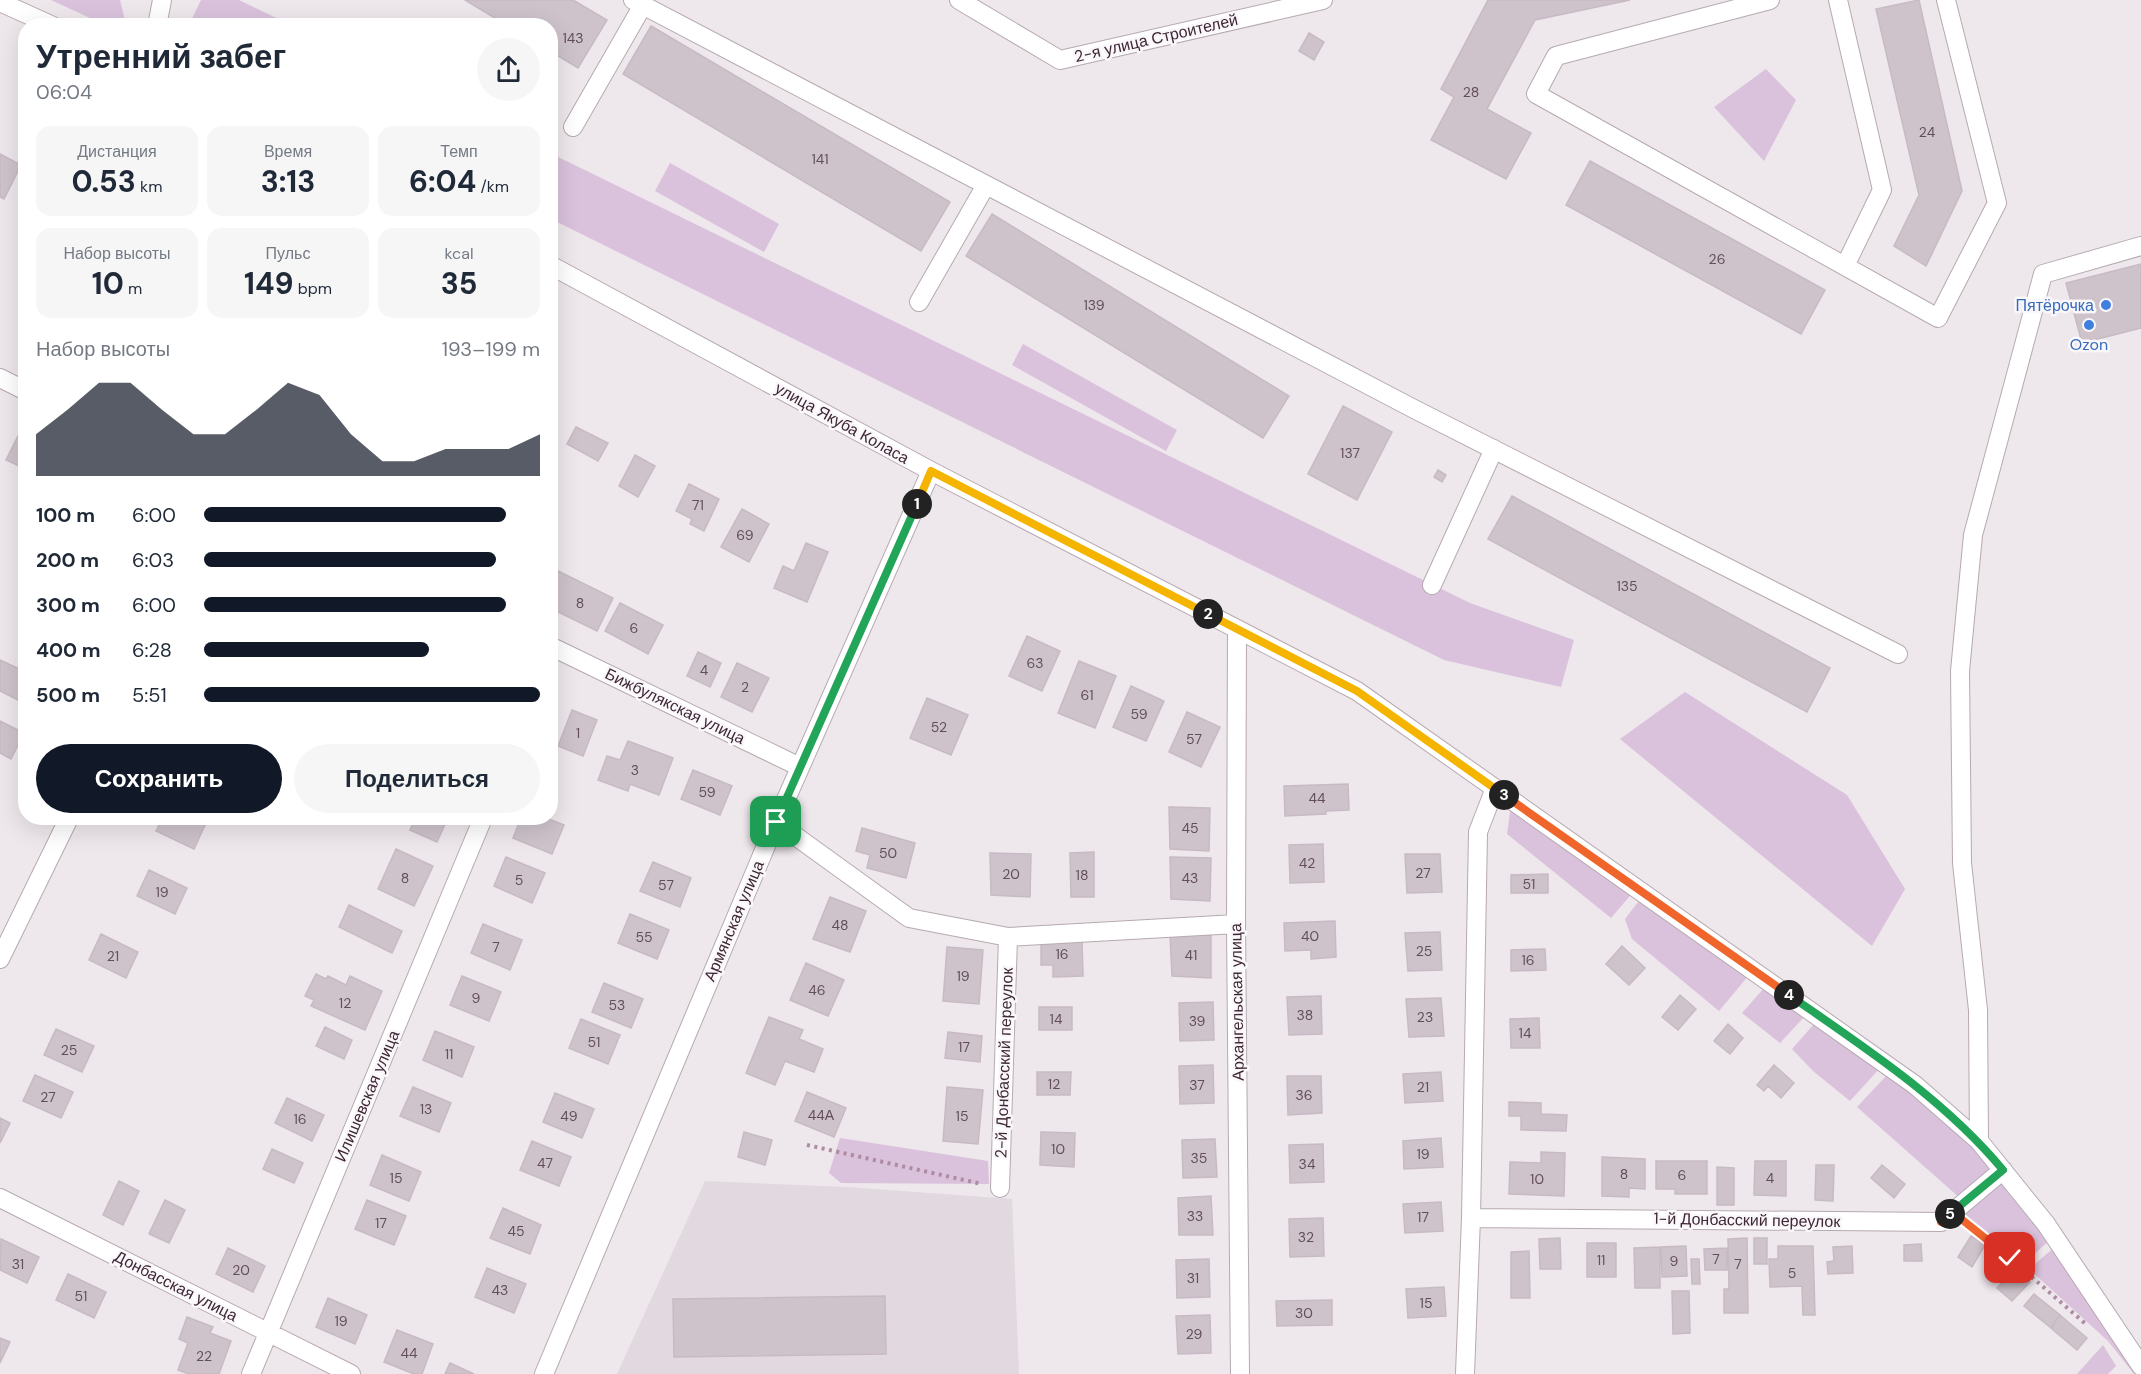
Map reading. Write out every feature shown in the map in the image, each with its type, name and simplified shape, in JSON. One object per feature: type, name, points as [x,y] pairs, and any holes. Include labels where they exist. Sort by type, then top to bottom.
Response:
[{"type":"street","points":[[159,18],[162,0]]},
{"type":"street","name":"2-я улица Строителей","points":[[959,0],[1060,60],[1323,0]]},
{"type":"street","points":[[1770,0],[1556,56],[1536,94],[1938,318],[1998,203],[1946,0]]},
{"type":"street","points":[[1838,0],[1882,190],[1845,266]]},
{"type":"street","points":[[0,2],[35,18]]},
{"type":"street","points":[[573,127],[638,2],[1494,449],[1898,654]]},
{"type":"street","points":[[919,302],[986,185]]},
{"type":"street","points":[[1979,1141],[1978,1010],[1962,863],[1960,671],[1973,535],[2043,274],[2141,246]]},
{"type":"street","name":"улица Якуба Коласа","points":[[558,269],[931,471],[1357,691],[1888,1066],[1979,1141],[2046,1224],[2141,1366]]},
{"type":"street","points":[[0,378],[18,387]]},
{"type":"street","points":[[1432,585],[1494,449]]},
{"type":"street","name":"Армянская улица","points":[[544,1374],[776,822],[931,471]]},
{"type":"street","name":"Архангельская улица","points":[[1237,629],[1236,924],[1240,1374]]},
{"type":"street","name":"Бижбулякская улица","points":[[558,653],[800,767]]},
{"type":"street","points":[[1465,1374],[1471,1218],[1478,832],[1495,788]]},
{"type":"street","points":[[776,822],[909,918],[1008,937],[1236,924]]},
{"type":"street","points":[[0,959],[66,825]]},
{"type":"street","name":"Илишевская улица","points":[[251,1374],[480,825]]},
{"type":"street","name":"2-й Донбасский переулок","points":[[1000,1188],[1008,937]]},
{"type":"street","points":[[1941,1222],[2003,1170]]},
{"type":"street","name":"Донбасская улица","points":[[0,1198],[351,1374]]},
{"type":"street","name":"1-й Донбасский переулок","points":[[1471,1218],[1941,1222]]},
{"type":"path","points":[[807,1145],[1000,1188]]},
{"type":"path","points":[[1941,1222],[1948,1224],[1960,1218],[2090,1328]]},
{"type":"shaded area","points":[[51,0],[120,0],[124,18],[90,18]]},
{"type":"shaded area","points":[[201,0],[239,0],[276,18],[192,18]]},
{"type":"shaded area","points":[[1766,69],[1796,100],[1764,161],[1714,107]]},
{"type":"shaded area","points":[[558,157],[1470,603],[1574,640],[1561,687],[1444,660],[558,222]]},
{"type":"shaded area","points":[[670,163],[779,224],[764,252],[655,191]]},
{"type":"shaded area","points":[[1023,344],[1177,430],[1166,451],[1012,365]]},
{"type":"shaded area","points":[[1685,692],[1847,795],[1905,889],[1872,946],[1620,739]]},
{"type":"shaded area","points":[[1511,805],[1635,890],[1611,918],[1507,834]]},
{"type":"shaded area","points":[[1642,897],[1749,975],[1719,1011],[1632,939],[1625,919]]},
{"type":"shaded area","points":[[1765,987],[1805,1016],[1780,1043],[1742,1013]]},
{"type":"shaded area","points":[[1815,1023],[1880,1068],[1850,1101],[1813,1071],[1792,1049]]},
{"type":"shaded area","points":[[1889,1073],[1911,1089],[1997,1170],[1961,1199],[1857,1107]]},
{"type":"shaded area","points":[[840,1138],[988,1161],[989,1184],[841,1183],[829,1173]]},
{"type":"shaded area","points":[[2001,1175],[2052,1238],[2023,1264],[1958,1211]]},
{"type":"shaded area","points":[[705,1181],[847,1187],[1012,1199],[1019,1374],[617,1374]]},
{"type":"shaded area","points":[[2057,1245],[2136,1361],[2134,1374],[2108,1341],[2029,1269]]},
{"type":"shaded area","points":[[2103,1345],[2116,1366],[2108,1374],[2077,1374]]},
{"type":"building","points":[[465,0],[573,0],[607,20],[578,68],[558,56],[558,18],[495,18]]},
{"type":"building","points":[[1488,0],[1630,0],[1535,20],[1487,109],[1531,133],[1506,179],[1431,140],[1454,97],[1441,89]]},
{"type":"building","points":[[1919,0],[1962,191],[1926,266],[1894,246],[1919,195],[1876,9]]},
{"type":"building","points":[[651,26],[950,202],[921,251],[623,74]]},
{"type":"building","points":[[1309,33],[1324,42],[1314,60],[1299,51]]},
{"type":"building","points":[[0,154],[18,163],[18,171],[4,199],[0,197]]},
{"type":"building","points":[[1590,161],[1825,290],[1801,334],[1566,205]]},
{"type":"building","points":[[992,214],[1289,396],[1263,438],[966,256]]},
{"type":"building","name":"Пятёрочка","points":[[2141,264],[2141,328],[2082,343],[2066,283]]},
{"type":"building","points":[[1343,406],[1392,432],[1357,500],[1308,474]]},
{"type":"building","points":[[576,427],[608,443],[598,461],[567,444]]},
{"type":"building","points":[[18,436],[18,465],[6,460]]},
{"type":"building","points":[[635,455],[655,466],[638,497],[619,486]]},
{"type":"building","points":[[1438,470],[1446,475],[1442,482],[1434,477]]},
{"type":"building","points":[[689,484],[719,499],[704,531],[690,524],[692,519],[676,511]]},
{"type":"building","points":[[1512,496],[1830,668],[1807,712],[1488,539]]},
{"type":"building","points":[[742,509],[769,524],[749,562],[721,547]]},
{"type":"building","points":[[806,543],[828,552],[807,602],[774,588],[783,566],[794,571]]},
{"type":"building","points":[[558,571],[613,598],[597,631],[558,612]]},
{"type":"building","points":[[620,603],[663,625],[648,654],[605,631]]},
{"type":"building","points":[[1027,636],[1060,651],[1042,691],[1009,676]]},
{"type":"building","points":[[698,652],[721,663],[710,687],[687,676]]},
{"type":"building","points":[[0,660],[18,668],[18,700],[0,691]]},
{"type":"building","points":[[1079,661],[1116,676],[1095,728],[1058,713]]},
{"type":"building","points":[[737,663],[769,678],[752,712],[721,697]]},
{"type":"building","points":[[1131,686],[1164,701],[1146,741],[1113,727]]},
{"type":"building","points":[[927,698],[968,715],[951,755],[910,738]]},
{"type":"building","points":[[572,710],[597,720],[583,756],[558,746]]},
{"type":"building","points":[[1187,712],[1220,727],[1201,767],[1169,752]]},
{"type":"building","points":[[0,721],[18,730],[18,745],[11,759],[0,753]]},
{"type":"building","points":[[628,741],[673,758],[659,795],[630,784],[628,791],[598,780],[607,756],[620,760]]},
{"type":"building","points":[[693,770],[732,786],[720,815],[681,799]]},
{"type":"building","points":[[1348,784],[1349,810],[1326,811],[1326,814],[1285,816],[1284,786]]},
{"type":"building","points":[[1169,807],[1210,808],[1209,851],[1170,849]]},
{"type":"building","points":[[558,823],[564,825],[552,854],[513,838],[518,825],[558,825]]},
{"type":"building","points":[[159,825],[205,825],[194,849],[156,831]]},
{"type":"building","points":[[412,825],[445,825],[437,842],[410,830]]},
{"type":"building","points":[[862,828],[915,843],[906,878],[867,868],[870,855],[856,851]]},
{"type":"building","points":[[1323,844],[1324,882],[1290,883],[1289,845]]},
{"type":"building","points":[[396,849],[433,866],[414,906],[378,889]]},
{"type":"building","points":[[1094,852],[1094,897],[1071,897],[1070,853]]},
{"type":"building","points":[[990,853],[1031,854],[1030,897],[991,895]]},
{"type":"building","points":[[1405,854],[1440,854],[1442,892],[1407,893]]},
{"type":"building","points":[[506,857],[545,873],[532,903],[494,886]]},
{"type":"building","points":[[1170,857],[1211,858],[1210,901],[1171,899]]},
{"type":"building","points":[[653,862],[691,878],[680,907],[640,891]]},
{"type":"building","points":[[149,870],[187,888],[175,914],[137,896]]},
{"type":"building","points":[[1548,874],[1548,893],[1511,893],[1511,875]]},
{"type":"building","points":[[830,897],[866,911],[850,952],[813,939]]},
{"type":"building","points":[[349,905],[402,931],[392,953],[339,927]]},
{"type":"building","points":[[630,914],[669,930],[657,959],[618,943]]},
{"type":"building","points":[[1335,921],[1336,957],[1311,959],[1311,950],[1285,951],[1284,923]]},
{"type":"building","points":[[483,924],[522,940],[510,970],[471,953]]},
{"type":"building","points":[[1440,932],[1442,970],[1408,971],[1405,933]]},
{"type":"building","points":[[101,934],[138,952],[126,978],[89,960]]},
{"type":"building","points":[[1170,934],[1211,935],[1211,978],[1172,976]]},
{"type":"building","points":[[1082,941],[1083,976],[1053,977],[1053,965],[1041,965],[1041,942]]},
{"type":"building","points":[[1622,946],[1645,968],[1629,985],[1606,964]]},
{"type":"building","points":[[947,947],[983,950],[979,1004],[943,1001]]},
{"type":"building","points":[[1545,949],[1546,970],[1511,971],[1511,950]]},
{"type":"building","points":[[806,963],[844,980],[828,1016],[790,1000]]},
{"type":"building","points":[[316,974],[326,979],[328,976],[346,985],[350,976],[382,991],[365,1030],[311,1006],[314,1000],[305,996]]},
{"type":"building","points":[[462,976],[501,992],[489,1021],[450,1005]]},
{"type":"building","points":[[604,983],[643,999],[631,1028],[592,1012]]},
{"type":"building","points":[[1680,995],[1696,1009],[1678,1030],[1662,1017]]},
{"type":"building","points":[[1321,996],[1322,1034],[1289,1035],[1287,997]]},
{"type":"building","points":[[1441,998],[1444,1036],[1409,1037],[1406,999]]},
{"type":"building","points":[[1213,1002],[1214,1040],[1180,1041],[1179,1003]]},
{"type":"building","points":[[1039,1007],[1072,1007],[1072,1030],[1039,1030]]},
{"type":"building","points":[[769,1017],[803,1030],[799,1039],[823,1049],[814,1072],[785,1061],[775,1085],[746,1073]]},
{"type":"building","points":[[1539,1018],[1540,1048],[1511,1048],[1510,1019]]},
{"type":"building","points":[[581,1019],[620,1035],[608,1064],[569,1048]]},
{"type":"building","points":[[1728,1024],[1743,1038],[1730,1054],[1714,1041]]},
{"type":"building","points":[[325,1027],[352,1040],[344,1059],[316,1046]]},
{"type":"building","points":[[56,1029],[94,1046],[82,1072],[44,1055]]},
{"type":"building","points":[[435,1031],[474,1047],[462,1077],[423,1060]]},
{"type":"building","points":[[948,1032],[982,1036],[980,1062],[945,1058]]},
{"type":"building","points":[[1213,1065],[1214,1103],[1180,1104],[1179,1066]]},
{"type":"building","points":[[1774,1065],[1794,1083],[1781,1098],[1768,1086],[1764,1091],[1757,1085]]},
{"type":"building","points":[[1037,1072],[1071,1072],[1070,1095],[1037,1095]]},
{"type":"building","points":[[1441,1072],[1443,1101],[1405,1103],[1403,1074]]},
{"type":"building","points":[[35,1075],[73,1092],[61,1118],[23,1101]]},
{"type":"building","points":[[1287,1076],[1321,1076],[1322,1113],[1288,1115]]},
{"type":"building","points":[[413,1087],[451,1103],[439,1132],[400,1116]]},
{"type":"building","points":[[947,1087],[983,1090],[978,1144],[943,1141]]},
{"type":"building","points":[[807,1092],[846,1108],[834,1137],[795,1121]]},
{"type":"building","points":[[555,1093],[594,1109],[582,1138],[543,1122]]},
{"type":"building","points":[[287,1098],[324,1115],[312,1141],[275,1123]]},
{"type":"building","points":[[1509,1102],[1541,1103],[1541,1114],[1567,1115],[1566,1131],[1521,1130],[1521,1116],[1509,1116]]},
{"type":"building","points":[[0,1118],[10,1123],[0,1143]]},
{"type":"building","points":[[744,1132],[772,1140],[765,1165],[738,1157]]},
{"type":"building","points":[[1041,1132],[1075,1133],[1074,1167],[1040,1165]]},
{"type":"building","points":[[1441,1138],[1443,1167],[1404,1169],[1403,1141]]},
{"type":"building","points":[[1215,1139],[1217,1177],[1183,1178],[1182,1140]]},
{"type":"building","points":[[532,1141],[571,1157],[559,1186],[520,1170]]},
{"type":"building","points":[[1323,1144],[1324,1182],[1290,1183],[1289,1145]]},
{"type":"building","points":[[272,1149],[303,1163],[294,1183],[263,1169]]},
{"type":"building","points":[[1541,1152],[1565,1153],[1564,1196],[1509,1194],[1510,1162],[1541,1163]]},
{"type":"building","points":[[382,1155],[421,1172],[409,1201],[370,1185]]},
{"type":"building","points":[[1602,1157],[1645,1159],[1645,1189],[1629,1188],[1629,1197],[1602,1196]]},
{"type":"building","points":[[1656,1161],[1707,1161],[1707,1194],[1675,1194],[1675,1189],[1656,1189]]},
{"type":"building","points":[[1755,1161],[1786,1161],[1786,1196],[1754,1195]]},
{"type":"building","points":[[1816,1165],[1834,1165],[1833,1201],[1815,1200]]},
{"type":"building","points":[[1882,1165],[1905,1184],[1894,1198],[1871,1178]]},
{"type":"building","points":[[1717,1167],[1734,1168],[1734,1205],[1717,1205]]},
{"type":"building","points":[[119,1181],[139,1191],[123,1225],[103,1215]]},
{"type":"building","points":[[1211,1196],[1213,1235],[1179,1235],[1178,1198]]},
{"type":"building","points":[[165,1200],[185,1210],[169,1243],[149,1234]]},
{"type":"building","points":[[367,1200],[406,1216],[394,1245],[355,1229]]},
{"type":"building","points":[[1441,1202],[1443,1231],[1405,1233],[1403,1204]]},
{"type":"building","points":[[503,1208],[541,1225],[530,1254],[490,1238]]},
{"type":"building","points":[[1323,1218],[1324,1256],[1290,1257],[1289,1219]]},
{"type":"building","points":[[1971,1236],[1985,1245],[1972,1267],[1958,1257]]},
{"type":"building","points":[[1560,1238],[1561,1269],[1540,1269],[1539,1239]]},
{"type":"building","points":[[1747,1238],[1748,1313],[1724,1313],[1724,1289],[1729,1289],[1728,1239]]},
{"type":"building","points":[[1754,1238],[1767,1238],[1767,1264],[1754,1264]]},
{"type":"building","points":[[1,1239],[39,1257],[27,1283],[0,1270]]},
{"type":"building","points":[[1587,1243],[1616,1243],[1616,1277],[1587,1277]]},
{"type":"building","points":[[1921,1244],[1922,1261],[1904,1261],[1904,1245]]},
{"type":"building","points":[[1686,1246],[1687,1276],[1662,1277],[1661,1247]]},
{"type":"building","points":[[1778,1246],[1813,1246],[1815,1315],[1803,1315],[1802,1286],[1770,1287],[1769,1259],[1778,1259]]},
{"type":"building","points":[[1852,1246],[1853,1273],[1828,1274],[1827,1262],[1834,1261],[1833,1247]]},
{"type":"building","points":[[1660,1247],[1660,1288],[1635,1288],[1634,1248]]},
{"type":"building","points":[[228,1248],[265,1266],[253,1292],[216,1274]]},
{"type":"building","points":[[1727,1248],[1727,1270],[1705,1270],[1704,1249]]},
{"type":"building","points":[[1529,1251],[1530,1298],[1511,1298],[1511,1252]]},
{"type":"building","points":[[1209,1259],[1210,1297],[1177,1298],[1176,1260]]},
{"type":"building","points":[[1691,1259],[1699,1259],[1700,1284],[1692,1284]]},
{"type":"building","points":[[487,1268],[526,1284],[514,1313],[475,1297]]},
{"type":"building","points":[[2016,1268],[2030,1282],[2012,1301],[1997,1288]]},
{"type":"building","points":[[68,1274],[106,1292],[94,1318],[56,1300]]},
{"type":"building","points":[[1444,1287],[1446,1316],[1408,1318],[1406,1289]]},
{"type":"building","points":[[1672,1291],[1689,1291],[1690,1333],[1673,1334]]},
{"type":"building","points":[[2034,1294],[2060,1315],[2051,1328],[2024,1306]]},
{"type":"building","points":[[885,1296],[886,1354],[674,1357],[673,1299]]},
{"type":"building","points":[[328,1298],[367,1315],[355,1344],[316,1327]]},
{"type":"building","points":[[1332,1300],[1332,1325],[1277,1326],[1276,1301]]},
{"type":"building","points":[[1210,1315],[1211,1353],[1178,1354],[1176,1316]]},
{"type":"building","points":[[2060,1315],[2087,1338],[2077,1350],[2051,1328]]},
{"type":"building","points":[[187,1317],[213,1327],[210,1333],[231,1341],[219,1374],[189,1374],[178,1370],[188,1343],[179,1339]]},
{"type":"building","points":[[397,1330],[433,1344],[422,1374],[414,1374],[384,1362]]},
{"type":"building","points":[[0,1338],[10,1342],[0,1363]]},
{"type":"building","points":[[450,1363],[474,1374],[445,1374]]},
{"type":"place","name":"Пятёрочка","points":[[2106,305]]},
{"type":"place","name":"Ozon","points":[[2089,325]]},
{"type":"route","points":[[776,822],[931,471],[1357,691],[1888,1066],[1914,1085],[1979,1141],[2003,1170],[1941,1222],[1948,1224],[1960,1218],[2010,1258]]}]
